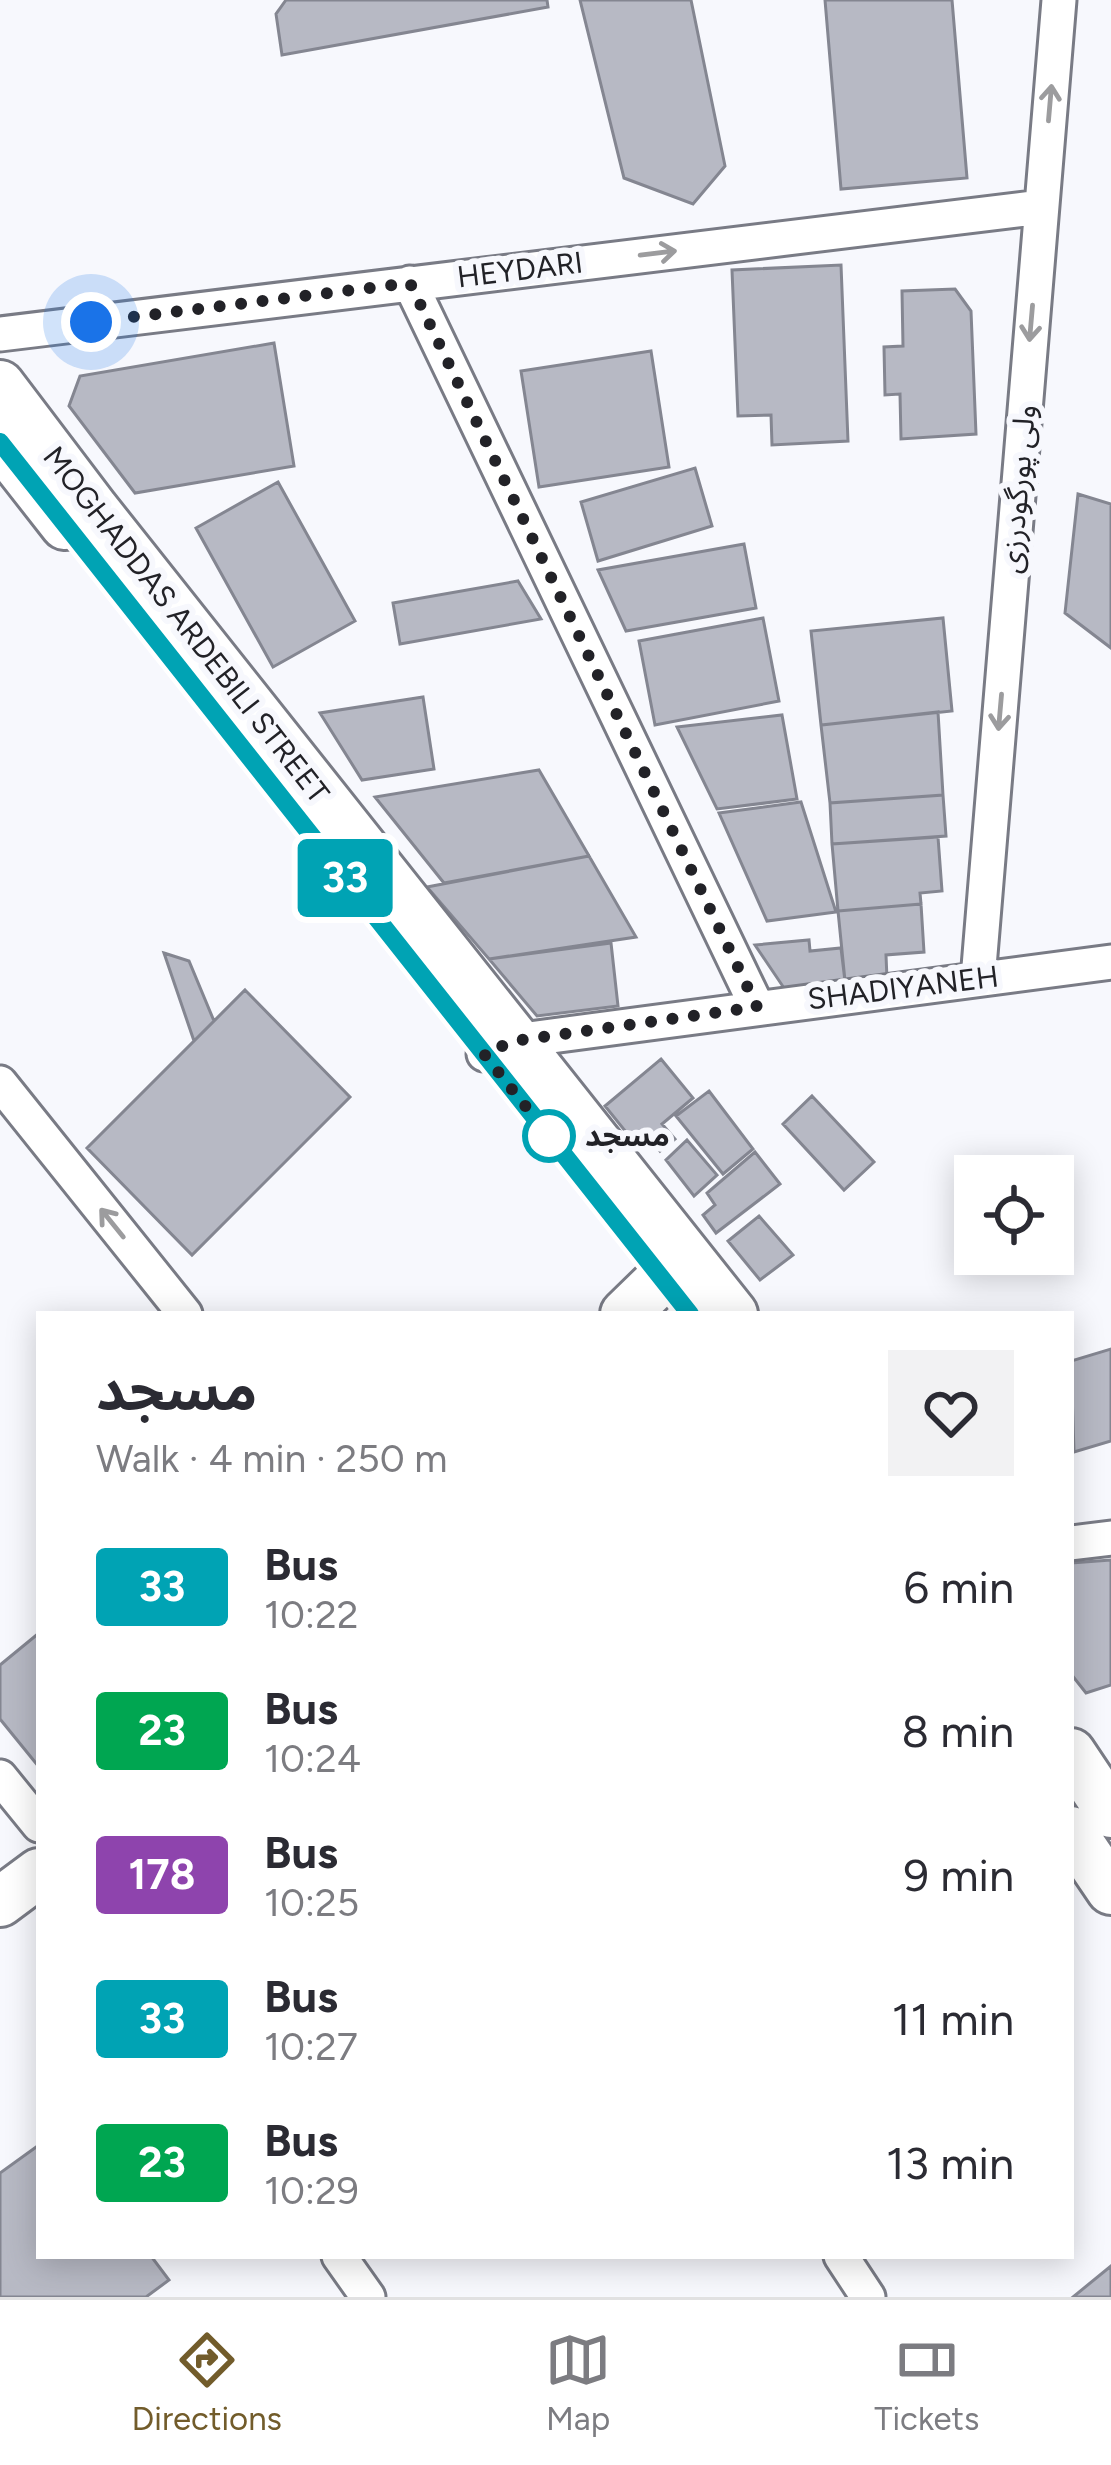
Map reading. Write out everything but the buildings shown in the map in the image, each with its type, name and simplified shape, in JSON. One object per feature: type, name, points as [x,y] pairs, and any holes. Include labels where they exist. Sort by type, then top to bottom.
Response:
[{"type":"main road","name":"MOGHADDAS ARDEBILI STREET","points":[[0,385],[680,1284],[728,1311]]},
{"type":"main road","name":"MOGHADDAS ARDEBILI STREET","points":[[0,442],[499,1048]]},
{"type":"main road","points":[[630,1311],[680,1284]]},
{"type":"main road","points":[[1074,1758],[1111,1813]]},
{"type":"main road","points":[[1074,1835],[1111,1890]]},
{"type":"main road","points":[[0,1902],[36,1875]]},
{"type":"street","name":"ولی پورگودرزی","points":[[978,979],[1059,0]]},
{"type":"street","name":"HEYDARI","points":[[0,334],[1041,207]]},
{"type":"street","points":[[410,283],[757,1007]]},
{"type":"street","name":"SHADIYANEH","points":[[499,1048],[757,1007],[1111,962]]},
{"type":"street","points":[[0,1083],[183,1311]]},
{"type":"street","points":[[1074,1543],[1111,1538]]},
{"type":"street","points":[[0,1777],[36,1821]]},
{"type":"street","points":[[341,2259],[368,2297]]},
{"type":"street","points":[[843,2259],[868,2297]]},
{"type":"bus line","name":"33","points":[[0,442],[688,1311]]},
{"type":"place","name":"مسجد","points":[[549,1136]]},
{"type":"route","points":[[91,322],[410,283],[757,1007],[514,1041],[484,1054],[549,1136]]}]
